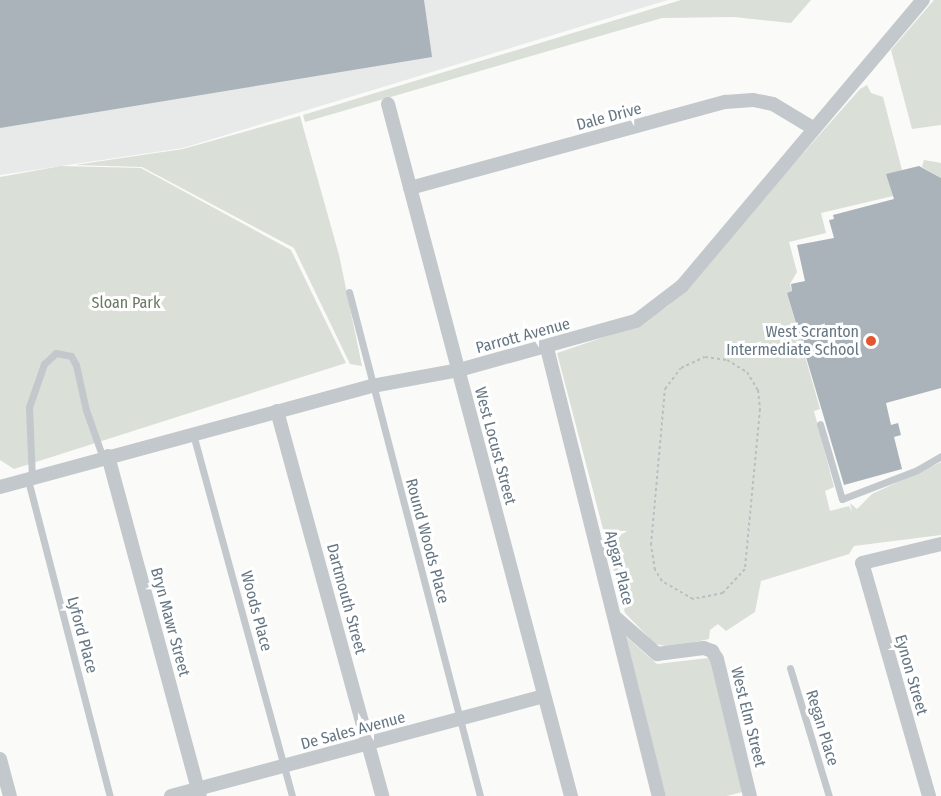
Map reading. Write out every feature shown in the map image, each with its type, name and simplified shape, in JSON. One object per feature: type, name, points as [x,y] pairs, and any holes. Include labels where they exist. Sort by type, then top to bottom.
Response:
[{"type":"street","name":"Parrott Avenue","points":[[0,487],[372,386],[459,370],[547,348],[636,321],[655,309],[682,286],[923,0]]},
{"type":"street","name":"Dale Drive","points":[[410,188],[725,102],[753,100],[773,104],[813,128]]},
{"type":"street","name":"West Locust Street","points":[[388,104],[571,796]]},
{"type":"street","name":"Apgar Place","points":[[547,348],[659,796]]},
{"type":"street","name":"Dartmouth Street","points":[[277,411],[382,796]]},
{"type":"street","name":"Bryn Mawr Street","points":[[106,457],[199,792]]},
{"type":"street","name":"Eynon Street","points":[[929,796],[862,563],[941,544]]},
{"type":"street","name":"West Elm Street","points":[[615,617],[657,654],[704,648],[712,651],[717,659],[750,796]]},
{"type":"street","name":"De Sales Avenue","points":[[171,796],[199,792],[368,743],[544,696]]},
{"type":"street","points":[[0,759],[10,796]]},
{"type":"lane","name":"Round Woods Place","points":[[349,292],[480,796]]},
{"type":"lane","name":"Lyford Place","points":[[106,457],[86,410],[76,364],[71,356],[56,353],[44,364],[29,407],[30,479],[110,796]]},
{"type":"lane","points":[[820,424],[842,499],[917,470],[941,456]]},
{"type":"lane","name":"Woods Place","points":[[193,433],[292,796]]},
{"type":"lane","name":"Regan Place","points":[[790,668],[829,796]]},
{"type":"path","points":[[717,357],[747,372],[758,390],[760,409],[745,569],[723,593],[704,599],[683,596],[662,581],[651,558],[665,389],[672,377],[693,360],[717,357]]},
{"type":"shaded area","points":[[0,0],[668,0],[183,148],[0,175]]},
{"type":"green space","points":[[681,0],[811,0],[791,23],[734,17],[662,18],[305,122],[303,115]]},
{"type":"green space","points":[[934,0],[941,0],[941,125],[912,129],[891,50]]},
{"type":"green space","points":[[867,85],[871,93],[883,97],[902,170],[887,175],[893,196],[821,213],[826,233],[789,242],[797,272],[790,284],[792,292],[787,293],[820,409],[814,411],[834,487],[825,491],[830,511],[849,506],[852,512],[850,503],[857,509],[872,494],[941,462],[941,535],[854,546],[849,554],[761,581],[755,612],[726,631],[718,624],[710,630],[709,639],[671,647],[655,644],[625,613],[557,353],[634,327],[668,306],[860,89]]},
{"type":"green space","points":[[300,116],[339,255],[362,366],[350,364],[294,248],[142,167],[75,165],[183,149]]},
{"type":"green space","points":[[924,160],[941,163],[941,178],[922,167]]},
{"type":"green space","name":"Sloan Park","points":[[61,166],[141,168],[291,250],[346,363],[14,469],[0,460],[0,177]]},
{"type":"green space","points":[[622,633],[657,664],[708,658],[715,666],[746,791],[727,796],[666,796]]},
{"type":"building","points":[[0,0],[424,0],[432,57],[0,128]]},
{"type":"building","name":"West Scranton Intermediate School","points":[[919,166],[941,178],[941,388],[886,403],[891,425],[898,423],[901,435],[894,437],[902,469],[844,485],[787,293],[792,291],[791,284],[805,281],[797,245],[834,238],[829,220],[834,219],[833,215],[894,199],[886,174]]},
{"type":"place","name":"West Scranton Intermediate School","points":[[871,341]]}]
